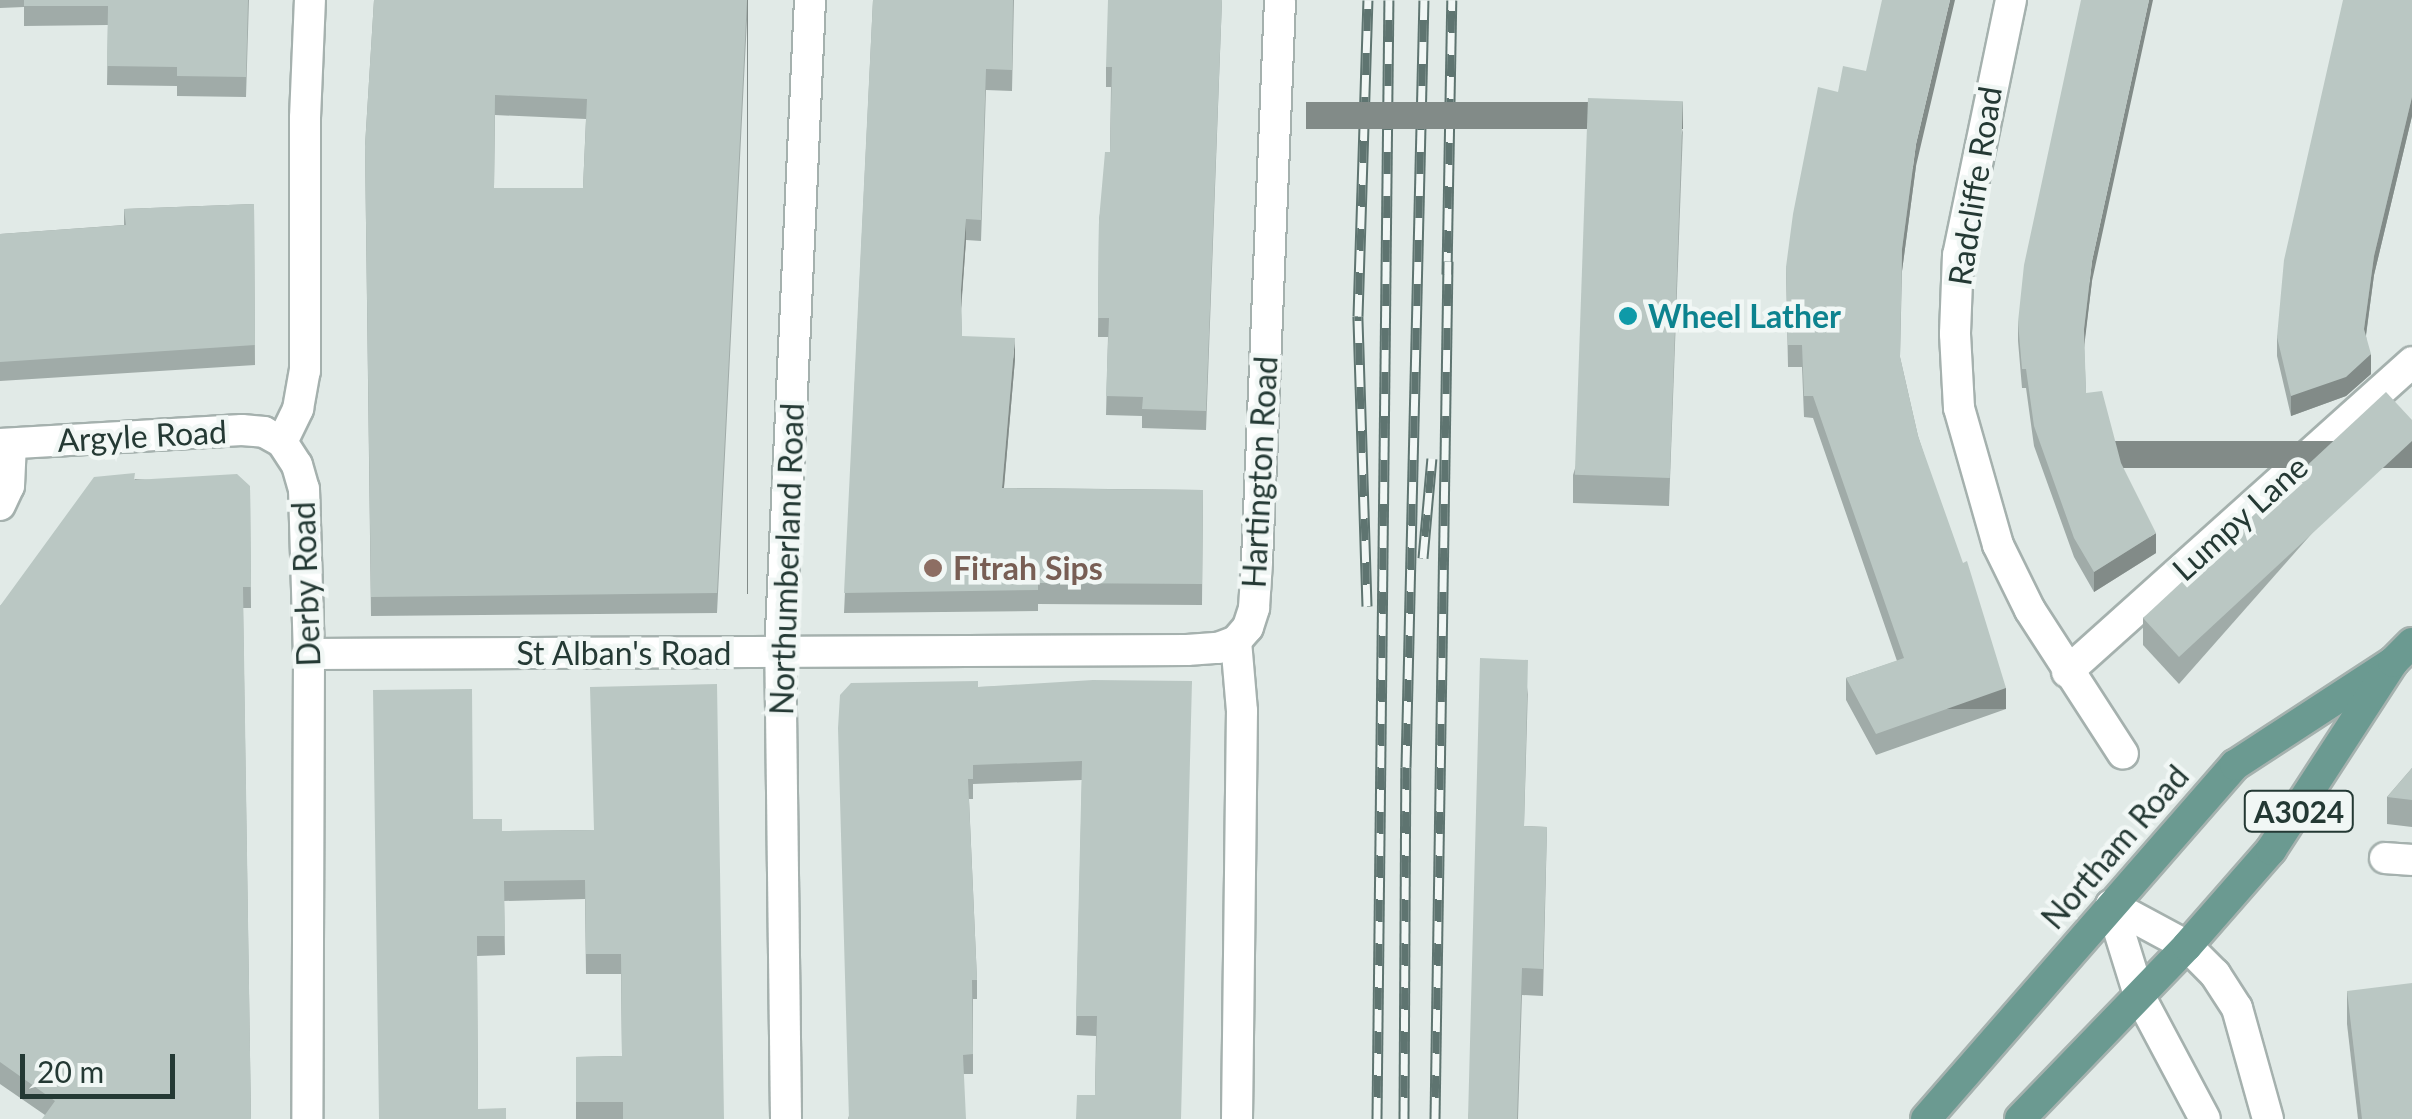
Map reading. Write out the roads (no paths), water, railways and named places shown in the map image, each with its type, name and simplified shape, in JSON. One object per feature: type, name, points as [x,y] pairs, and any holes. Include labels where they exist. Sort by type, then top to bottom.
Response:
[{"type":"main road","name":"Northam Road","points":[[1926,1119],[2235,765],[2403,653]]},
{"type":"main road","name":"Northam Road","points":[[2020,1119],[2187,946],[2295,818],[2403,653]]},
{"type":"street","points":[[282,442],[298,409],[305,371],[310,0]]},
{"type":"street","name":"Northumberland Road","points":[[786,1119],[780,654],[810,0]]},
{"type":"street","name":"Hartington Road","points":[[1237,1119],[1242,711],[1236,641],[1248,627],[1254,608],[1258,561],[1280,0]]},
{"type":"street","name":"Radcliffe Road","points":[[2011,0],[1958,256],[1955,334],[1959,408],[1998,545],[2068,672],[2123,754]]},
{"type":"street","name":"Lumpy Lane","points":[[2068,672],[2412,362]]},
{"type":"street","name":"Argyle Road","points":[[5,444],[242,430],[264,432],[282,442]]},
{"type":"street","name":"Derby Road","points":[[282,442],[298,465],[304,490],[310,654],[308,1119]]},
{"type":"street","points":[[0,505],[9,486],[5,444]]},
{"type":"street","name":"St Alban's Road","points":[[310,654],[1187,650],[1218,648],[1236,641]]},
{"type":"street","points":[[2111,905],[2187,946],[2215,974],[2237,1008],[2268,1119]]},
{"type":"street","points":[[2111,905],[2138,994],[2205,1119]]},
{"type":"railway","points":[[1367,606],[1358,316],[1368,0]]},
{"type":"railway","points":[[1377,1119],[1389,0]]},
{"type":"railway","points":[[1404,1119],[1406,767],[1424,0]]},
{"type":"railway","points":[[1447,274],[1452,0]]},
{"type":"railway","points":[[1435,1119],[1448,261]]},
{"type":"railway","points":[[1423,558],[1432,458]]},
{"type":"place","name":"Wheel Lather","points":[[1628,316]]},
{"type":"place","name":"Fitrah Sips","points":[[933,568]]}]
